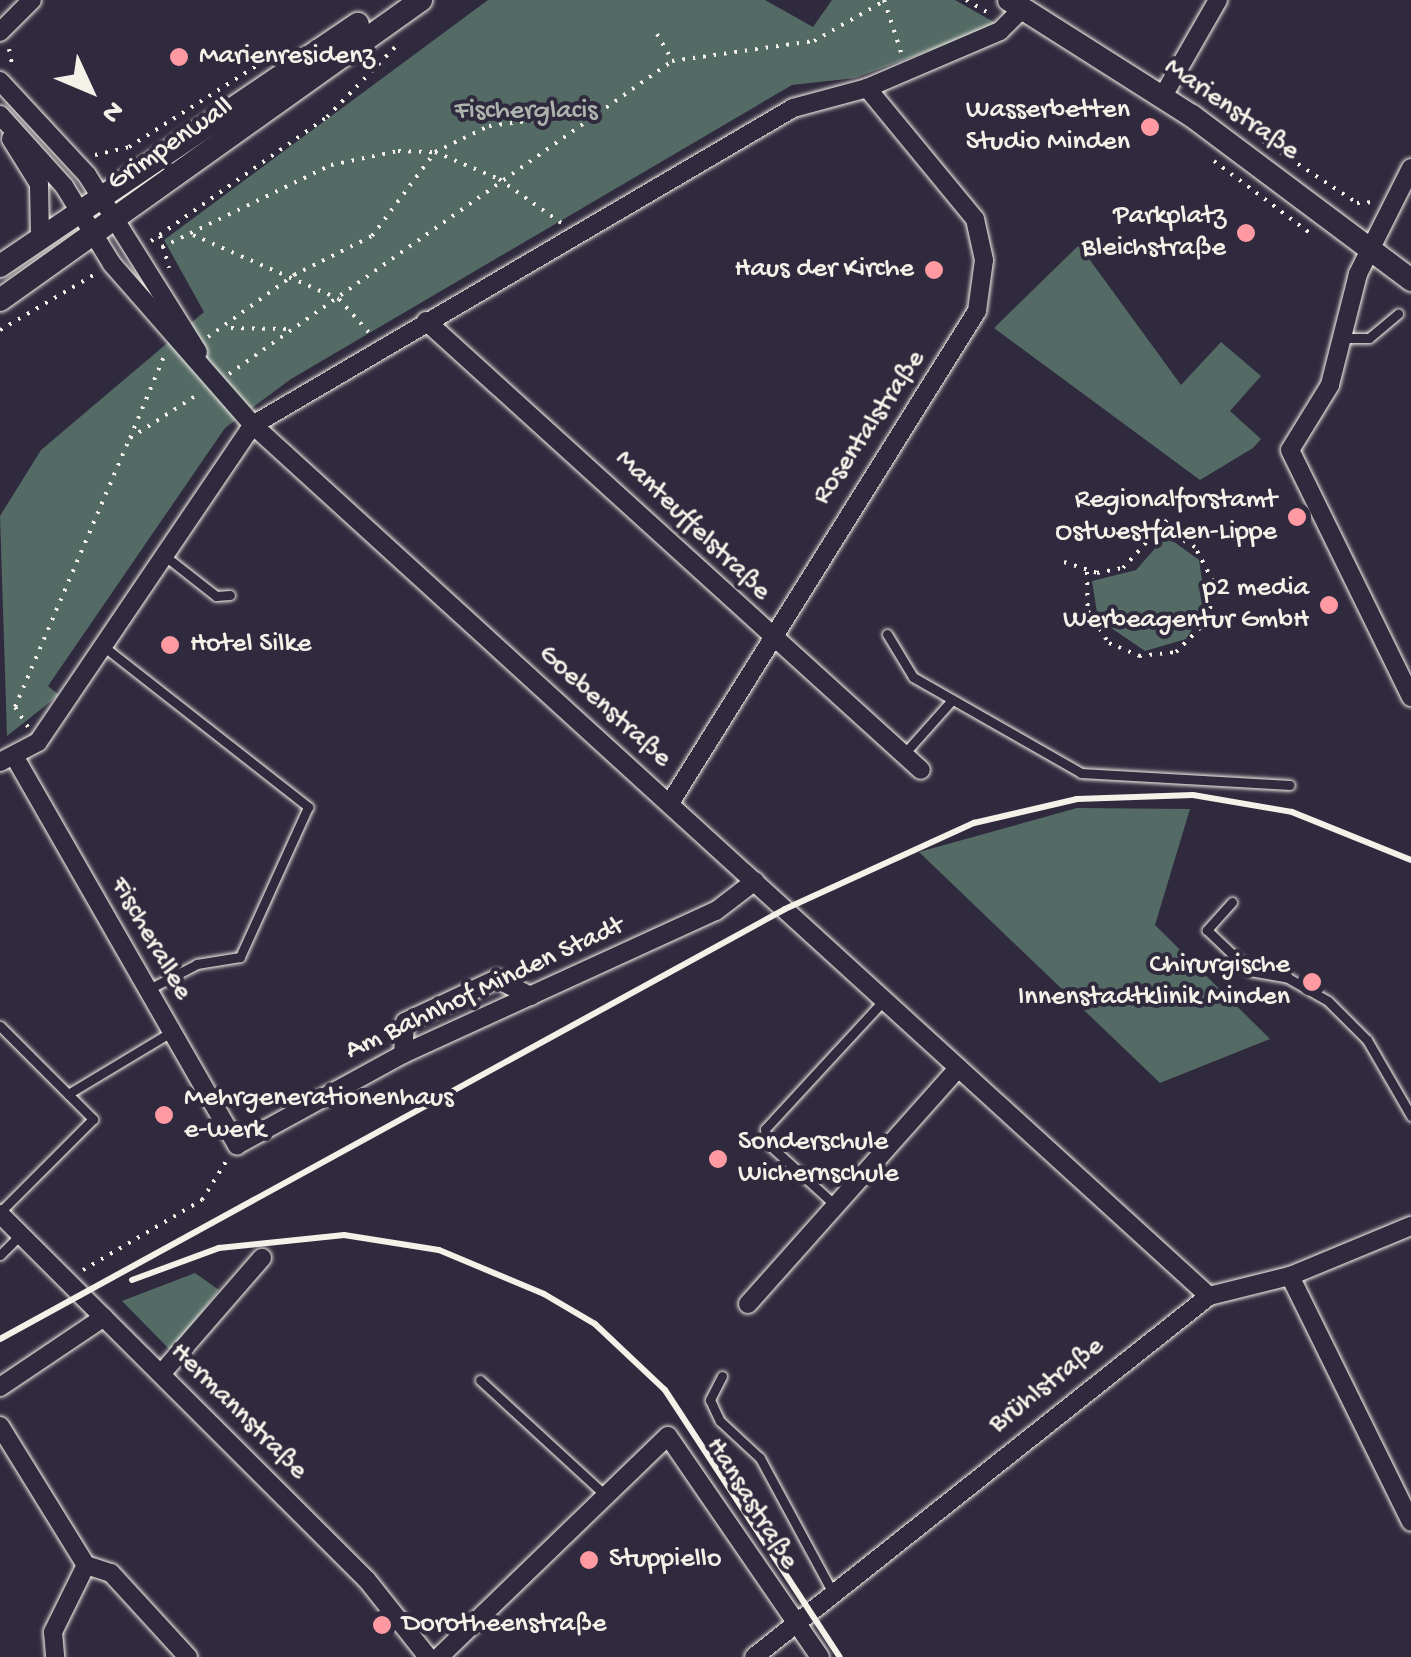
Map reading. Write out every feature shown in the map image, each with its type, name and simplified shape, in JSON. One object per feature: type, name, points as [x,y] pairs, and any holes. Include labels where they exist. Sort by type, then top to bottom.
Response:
[{"type":"street","points":[[1,31],[32,0]]},
{"type":"street","name":"Grimpenwall","points":[[0,266],[78,208],[395,0]]},
{"type":"street","name":"Grimpenwall","points":[[0,300],[420,0]]},
{"type":"street","points":[[1163,96],[1218,0]]},
{"type":"street","points":[[8,762],[38,742],[253,425],[792,108],[866,88],[1024,9]]},
{"type":"street","name":"Marienstraße","points":[[1024,9],[1163,96],[1411,280]]},
{"type":"street","name":"Goebenstraße","points":[[0,82],[101,194],[217,382]]},
{"type":"street","name":"Rosentalstraße","points":[[670,803],[769,639],[954,353],[982,288],[981,235],[967,204],[866,88]]},
{"type":"street","points":[[0,119],[40,184],[40,235]]},
{"type":"street","name":"Goebenstraße","points":[[0,119],[78,208],[94,233],[253,425],[1209,1296]]},
{"type":"street","points":[[1411,168],[1370,246],[1340,337],[1330,385],[1290,450],[1411,697]]},
{"type":"street","name":"Manteuffelstraße","points":[[426,321],[769,639],[921,770]]},
{"type":"street","name":"Fischerallee","points":[[8,762],[237,1144]]},
{"type":"street","name":"Am Bahnhof Minden Stadt","points":[[237,1144],[403,1054],[716,911],[755,880]]},
{"type":"street","points":[[403,1054],[405,1022],[497,979],[530,996]]},
{"type":"street","points":[[748,1304],[958,1068]]},
{"type":"street","name":"Hermannstraße","points":[[0,1213],[367,1580],[428,1657]]},
{"type":"street","name":"Brühlstraße","points":[[754,1657],[1209,1296],[1290,1276],[1411,1226]]},
{"type":"street","points":[[161,1374],[262,1258]]},
{"type":"street","points":[[1290,1276],[1411,1522]]},
{"type":"street","points":[[0,1387],[104,1317]]},
{"type":"street","points":[[0,1426],[86,1565],[110,1573],[188,1657]]},
{"type":"street","name":"Hansastraße","points":[[604,1494],[660,1438],[682,1444],[794,1626],[820,1657]]},
{"type":"street","points":[[439,1657],[604,1494]]},
{"type":"street","points":[[54,1657],[52,1632],[86,1565]]},
{"type":"lane","points":[[1340,337],[1369,338],[1398,314]]},
{"type":"lane","points":[[165,556],[216,596],[230,595]]},
{"type":"lane","points":[[887,634],[913,677],[1081,773],[1290,785]]},
{"type":"lane","points":[[103,646],[308,806],[240,957],[197,964],[147,990]]},
{"type":"lane","points":[[904,755],[952,700]]},
{"type":"lane","points":[[1232,902],[1207,930],[1250,971],[1288,978],[1328,1002],[1367,1040],[1411,1116]]},
{"type":"lane","points":[[836,1206],[766,1142],[765,1129],[884,1000]]},
{"type":"lane","points":[[0,1026],[93,1119],[0,1213]]},
{"type":"lane","points":[[68,1094],[172,1032]]},
{"type":"lane","points":[[0,1255],[20,1235]]},
{"type":"lane","points":[[722,1376],[710,1400],[720,1421],[760,1458],[834,1593]]},
{"type":"lane","points":[[480,1380],[604,1494]]},
{"type":"path","points":[[966,0],[1024,9]]},
{"type":"path","points":[[130,438],[339,299],[499,179],[672,61],[814,41],[884,1],[902,56],[888,61]]},
{"type":"path","points":[[1,31],[25,84]]},
{"type":"path","points":[[657,34],[672,61]]},
{"type":"path","points":[[160,236],[327,117],[400,42]]},
{"type":"path","points":[[83,148],[115,154],[281,53]]},
{"type":"path","points":[[162,247],[331,165],[435,152],[489,126],[593,113]]},
{"type":"path","points":[[1204,150],[1328,246]]},
{"type":"path","points":[[435,152],[499,179],[558,216],[572,237]]},
{"type":"path","points":[[204,338],[226,328],[294,275],[372,236],[435,152]]},
{"type":"path","points":[[192,235],[294,275],[339,299],[379,348]]},
{"type":"path","points":[[0,330],[95,273]]},
{"type":"path","points":[[226,328],[289,329]]},
{"type":"path","points":[[38,742],[15,708],[168,348]]},
{"type":"path","points":[[1064,562],[1088,572],[1131,564],[1164,529],[1167,520]]},
{"type":"path","points":[[1088,572],[1088,610],[1109,643],[1139,656],[1176,652],[1209,619],[1213,581],[1195,547],[1164,529]]},
{"type":"path","points":[[66,1280],[202,1200],[237,1144]]},
{"type":"green space","name":"Fischerglacis","points":[[488,0],[765,0],[813,27],[832,0],[955,0],[999,25],[855,78],[792,85],[291,379],[225,428],[48,686],[59,695],[7,736],[0,516],[41,450],[204,312],[164,240]]},
{"type":"green space","points":[[1079,245],[1181,385],[1221,342],[1261,376],[1230,411],[1261,439],[1253,448],[1200,480],[994,328]]},
{"type":"green space","points":[[1166,536],[1199,560],[1206,607],[1186,639],[1145,651],[1098,619],[1092,581],[1136,570]]},
{"type":"green space","points":[[1077,808],[1190,809],[1155,925],[1270,1039],[1160,1083],[919,852]]},
{"type":"green space","points":[[195,1273],[219,1290],[171,1351],[122,1301]]},
{"type":"railway","points":[[0,1339],[785,909],[974,823],[1077,799],[1193,795],[1292,812],[1411,860]]},
{"type":"railway","points":[[132,1280],[219,1248],[344,1235],[439,1250],[544,1294],[595,1324],[665,1390],[840,1657]]},
{"type":"place","name":"Marienresidenz","points":[[179,57]]},
{"type":"place","name":"Wasserbetten Studio Minden","points":[[1150,127]]},
{"type":"place","name":"Parkplatz Bleichstraße","points":[[1246,233]]},
{"type":"place","name":"Haus der Kirche","points":[[934,270]]},
{"type":"place","name":"Regionalforstamt Ostwestfalen-Lippe","points":[[1297,517]]},
{"type":"place","name":"p2 media Werbeagentur GmbH","points":[[1329,605]]},
{"type":"place","name":"Hotel Silke","points":[[170,645]]},
{"type":"place","name":"Chirurgische Innenstadtklinik Minden","points":[[1312,982]]},
{"type":"place","name":"Mehrgenerationenhaus e-werk","points":[[164,1115]]},
{"type":"place","name":"Sonderschule Wichernschule","points":[[718,1159]]},
{"type":"place","name":"Stuppiello","points":[[589,1560]]},
{"type":"place","name":"Dorotheenstraße","points":[[382,1625]]}]
